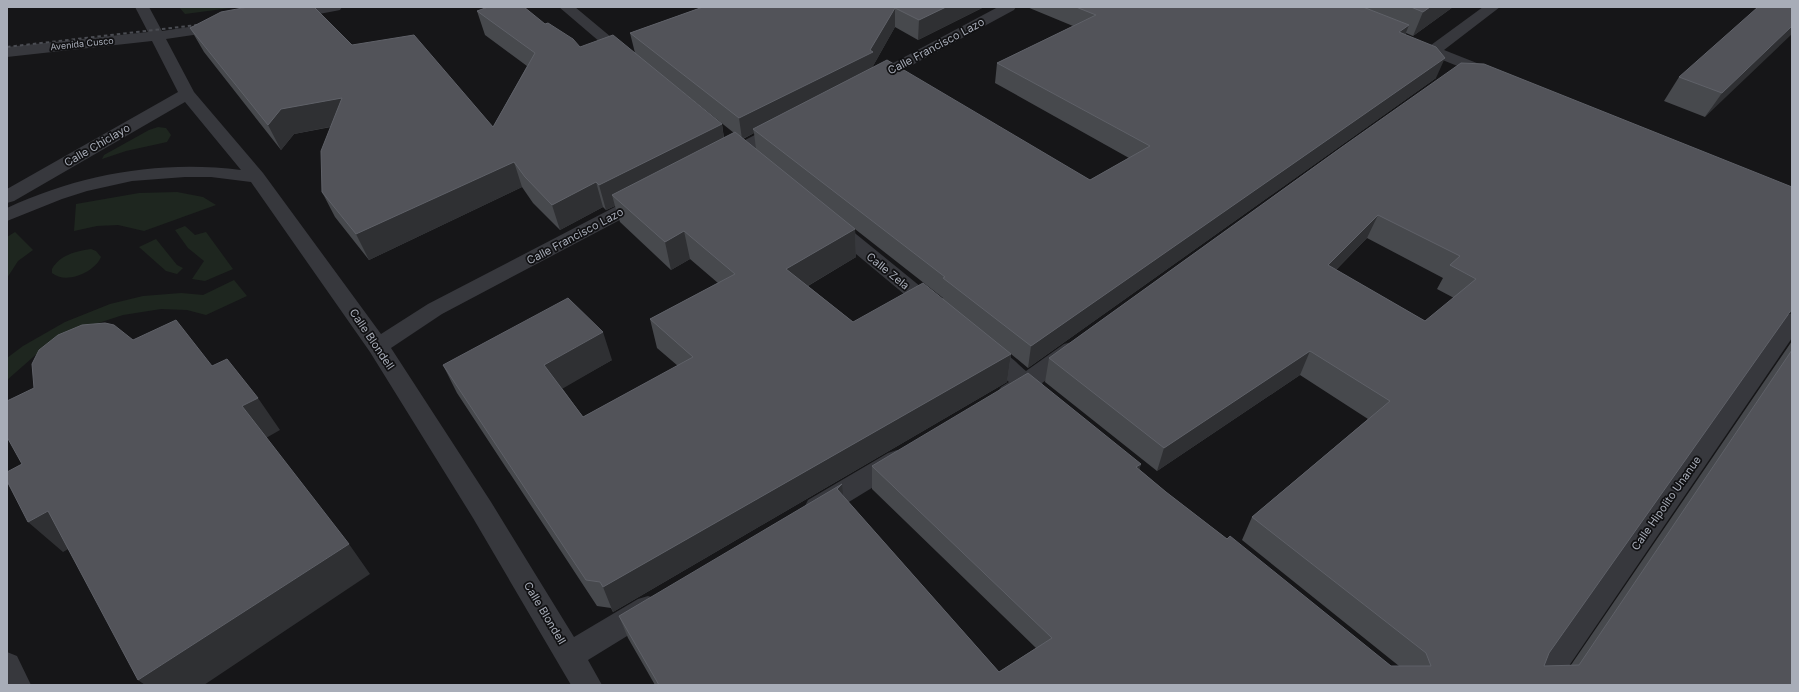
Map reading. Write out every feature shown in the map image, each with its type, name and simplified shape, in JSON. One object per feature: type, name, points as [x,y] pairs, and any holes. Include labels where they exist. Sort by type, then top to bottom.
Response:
[{"type":"street","name":"Calle Blondell","points":[[142,7],[187,94],[257,177],[378,346],[482,510],[587,685]]},
{"type":"street","points":[[273,18],[335,7]]},
{"type":"street","points":[[566,7],[642,70]]},
{"type":"street","name":"Calle Francisco Lazo","points":[[859,87],[1009,7]]},
{"type":"street","points":[[1432,51],[1493,7]]},
{"type":"street","points":[[155,32],[233,20]]},
{"type":"street","name":"Avenida Cusco","points":[[7,43],[155,32]]},
{"type":"street","name":"Avenida Cusco","points":[[7,52],[155,32]]},
{"type":"street","points":[[1404,39],[1504,80]]},
{"type":"street","points":[[1448,79],[1468,65]]},
{"type":"street","name":"Calle Chiclayo","points":[[7,196],[187,94]]},
{"type":"street","points":[[711,164],[798,120]]},
{"type":"street","points":[[7,215],[64,191],[96,182],[172,172],[211,172],[257,177]]},
{"type":"street","name":"Calle Francisco Lazo","points":[[378,346],[435,309],[655,194]]},
{"type":"street","name":"Calle Zela","points":[[819,214],[947,319]]},
{"type":"street","name":"Calle Hipolito Unanue","points":[[1539,685],[1792,321]]},
{"type":"street","points":[[995,401],[1026,384],[1090,337]]},
{"type":"street","points":[[971,339],[1056,408]]},
{"type":"street","points":[[796,520],[913,450]]},
{"type":"street","points":[[570,655],[666,598]]},
{"type":"street","points":[[7,666],[16,685]]},
{"type":"shaded area","points":[[179,7],[238,7],[185,14]]},
{"type":"shaded area","points":[[158,127],[166,128],[171,135],[167,142],[126,151],[102,159],[104,155],[149,130]]},
{"type":"shaded area","points":[[177,192],[203,197],[216,205],[144,231],[118,225],[97,226],[74,231],[76,204],[139,193]]},
{"type":"shaded area","points":[[185,226],[195,235],[206,232],[233,269],[205,281],[192,279],[204,261],[188,248],[175,230]]},
{"type":"shaded area","points":[[15,232],[33,250],[18,261],[7,278],[7,237]]},
{"type":"shaded area","points":[[156,239],[177,265],[183,268],[177,274],[166,271],[139,247]]},
{"type":"shaded area","points":[[91,249],[96,251],[101,257],[93,268],[87,272],[65,278],[52,273],[52,269],[59,260],[69,254]]},
{"type":"shaded area","points":[[234,280],[247,296],[206,315],[187,310],[161,309],[123,315],[83,328],[40,351],[7,380],[7,358],[23,346],[65,322],[110,304],[143,296],[181,293],[203,295]]},
{"type":"building","points":[[248,7],[314,7],[352,45],[414,35],[493,127],[535,53],[477,11],[488,7],[524,7],[545,24],[548,23],[573,39],[580,47],[613,35],[722,124],[599,185],[596,182],[552,205],[525,177],[514,162],[356,234],[322,192],[321,151],[342,98],[281,109],[268,125],[190,28],[221,12]]},
{"type":"building","points":[[703,7],[946,7],[919,20],[895,8],[870,50],[873,52],[739,118],[630,33]]},
{"type":"building","points":[[1076,7],[1363,7],[1409,25],[1399,32],[1436,47],[1445,58],[1031,346],[943,278],[945,277],[753,129],[887,60],[1090,180],[1150,146],[997,63],[1096,15]]},
{"type":"building","points":[[1411,7],[1430,7],[1423,12]]},
{"type":"building","points":[[1758,7],[1792,7],[1792,26],[1722,93],[1679,77]]},
{"type":"building","points":[[1461,63],[1484,64],[1792,187],[1792,309],[1549,653],[1544,666],[1579,665],[1792,350],[1792,685],[659,685],[619,616],[842,484],[837,489],[999,672],[1052,638],[872,466],[1028,373],[1141,464],[1136,467],[1166,492],[1227,539],[1230,536],[1391,666],[1431,666],[1426,653],[1252,517],[1390,401],[1310,351],[1164,448],[1049,358]],"holes":[[[1378,215],[1460,256],[1450,265],[1476,279],[1425,321],[1328,265]]]},
{"type":"building","points":[[735,132],[855,229],[786,269],[853,322],[923,283],[1011,354],[603,587],[600,582],[586,580],[443,365],[568,298],[603,332],[544,365],[583,417],[693,357],[650,319],[735,274],[684,231],[665,242],[612,195]]},
{"type":"building","points":[[176,320],[212,366],[227,359],[258,398],[242,406],[349,544],[138,680],[48,511],[28,522],[7,481],[7,472],[22,464],[7,437],[7,401],[34,388],[32,364],[39,350],[58,335],[82,325],[105,323],[114,325],[133,340]]},
{"type":"railway","points":[[7,47],[206,24]]}]
